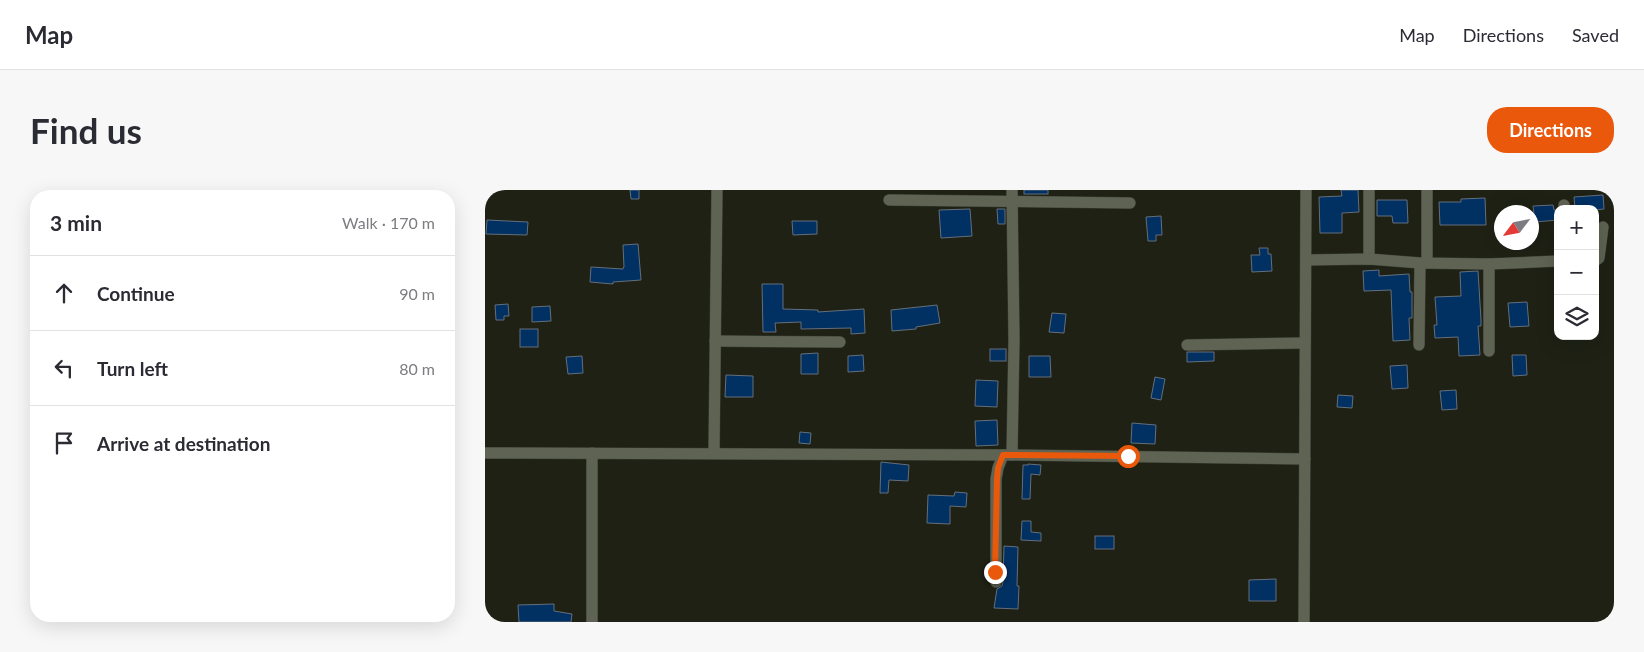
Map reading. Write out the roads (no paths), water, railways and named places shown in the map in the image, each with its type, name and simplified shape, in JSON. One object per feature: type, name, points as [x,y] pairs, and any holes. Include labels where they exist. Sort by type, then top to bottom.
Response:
[{"type":"street","points":[[714,453],[717,190]]},
{"type":"street","points":[[996,582],[997,479],[998,468],[1008,455],[1014,340],[1012,190]]},
{"type":"street","points":[[1304,622],[1306,190]]},
{"type":"street","points":[[1369,190],[1369,259]]},
{"type":"street","points":[[1419,345],[1427,190]]},
{"type":"street","points":[[889,200],[1130,203]]},
{"type":"street","points":[[1599,258],[1603,227]]},
{"type":"street","points":[[1306,260],[1369,259],[1423,263],[1489,264],[1554,261]]},
{"type":"street","points":[[1489,264],[1489,351]]},
{"type":"street","points":[[715,341],[840,342]]},
{"type":"street","points":[[1187,345],[1305,343]]},
{"type":"street","points":[[592,452],[592,622]]},
{"type":"street","points":[[485,453],[1008,455],[1305,459]]}]
